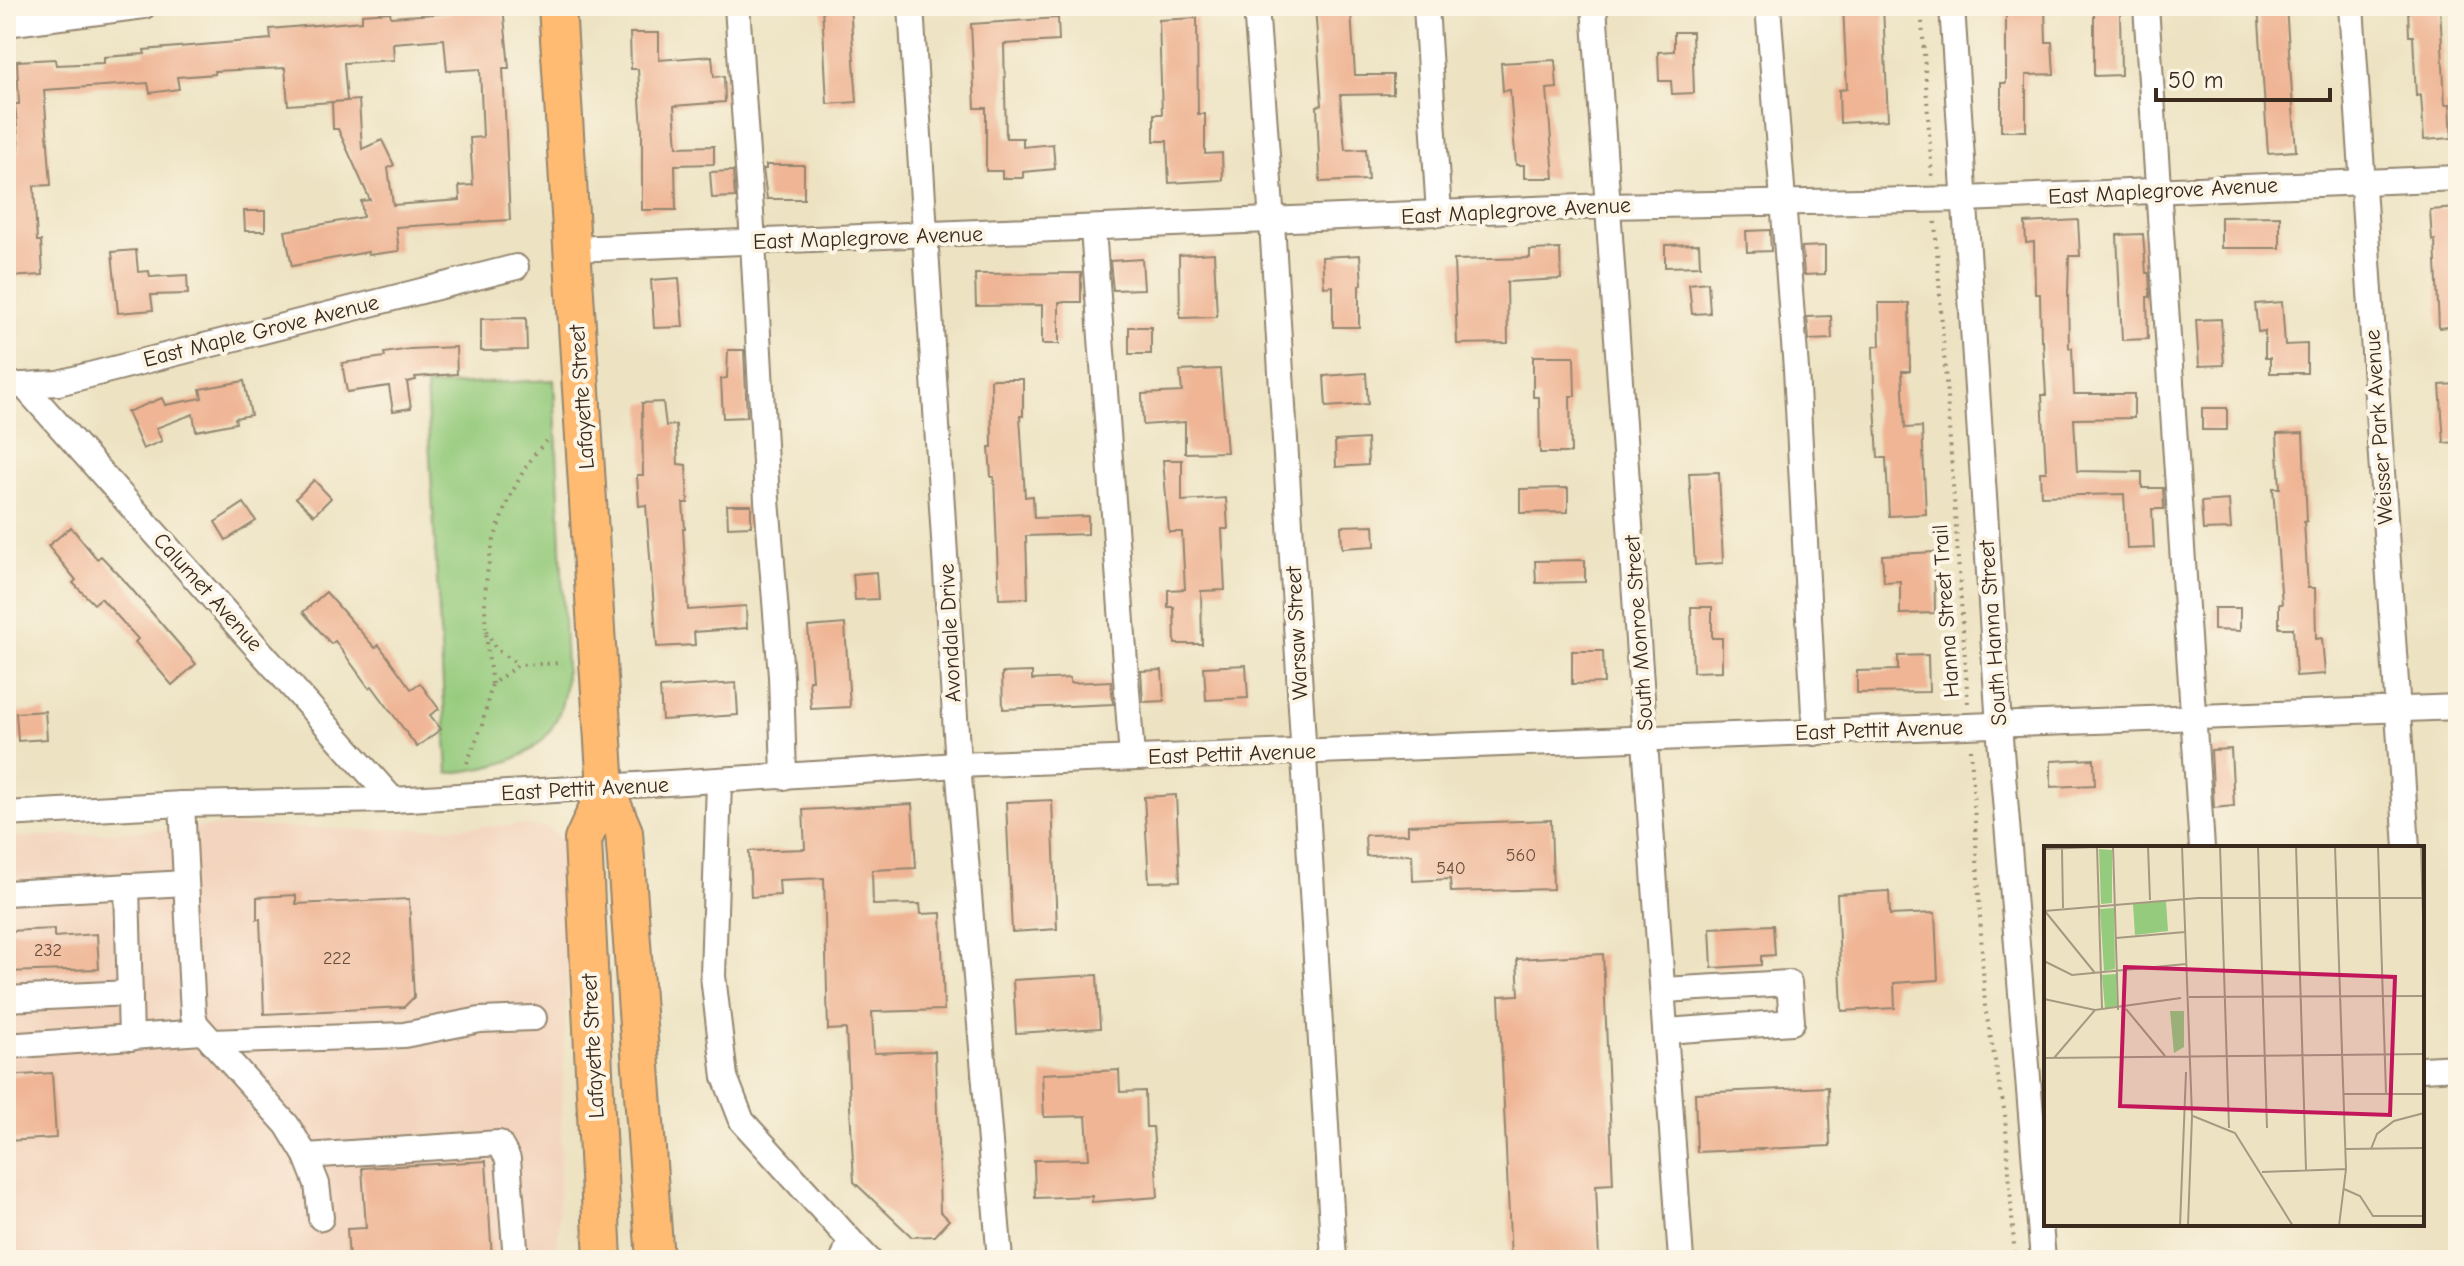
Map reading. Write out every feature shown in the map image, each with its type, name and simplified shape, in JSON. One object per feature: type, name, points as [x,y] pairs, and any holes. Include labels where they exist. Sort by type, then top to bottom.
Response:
[{"type":"highway","name":"Lafayette Street","points":[[557,6],[606,789],[624,832],[655,1260]]},
{"type":"highway","name":"Lafayette Street","points":[[603,1260],[583,840],[606,789]]},
{"type":"street","points":[[6,24],[144,6]]},
{"type":"street","points":[[737,6],[767,500],[781,676],[784,777]]},
{"type":"street","name":"Avondale Drive","points":[[911,6],[958,765],[1000,1260]]},
{"type":"street","name":"Warsaw Street","points":[[1256,6],[1272,222],[1334,1260]]},
{"type":"street","points":[[1426,6],[1439,214]]},
{"type":"street","name":"South Monroe Street","points":[[1594,6],[1681,1260]]},
{"type":"street","points":[[1768,6],[1806,525],[1815,733]]},
{"type":"street","name":"South Hanna Street","points":[[1952,6],[1999,726],[2037,1086],[2043,1260]]},
{"type":"street","points":[[2146,6],[2202,846]]},
{"type":"street","name":"Weisser Park Avenue","points":[[2351,6],[2407,846]]},
{"type":"street","name":"East Maplegrove Avenue","points":[[573,249],[1606,206],[1965,199],[2458,178]]},
{"type":"street","points":[[1093,229],[1132,758]]},
{"type":"street","name":"East Maple Grove Avenue","points":[[14,385],[58,383],[516,267]]},
{"type":"street","name":"Calumet Avenue","points":[[14,385],[393,800]]},
{"type":"street","name":"East Pettit Avenue","points":[[6,814],[182,804],[393,800],[958,765],[2458,707]]},
{"type":"street","points":[[719,781],[713,976],[725,1077],[742,1121],[847,1250],[869,1260]]},
{"type":"street","points":[[182,804],[193,1014],[207,1037],[269,1101],[287,1125],[306,1156],[317,1184],[321,1218]]},
{"type":"street","points":[[6,893],[186,883]]},
{"type":"street","points":[[127,886],[131,1038]]},
{"type":"street","points":[[1663,990],[1789,983],[1792,1022],[1666,1031]]},
{"type":"street","points":[[6,999],[130,993]]},
{"type":"street","points":[[6,1046],[131,1038],[404,1035],[480,1020],[534,1018]]},
{"type":"street","points":[[2424,1067],[2458,1067]]},
{"type":"street","points":[[306,1156],[499,1143],[508,1159],[516,1260]]},
{"type":"path","name":"Hanna Street Trail","points":[[1921,6],[1970,727],[1985,1007],[2005,1114],[2015,1260]]},
{"type":"path","points":[[467,763],[482,725],[492,684],[485,629],[488,562],[496,530],[518,480],[541,445],[551,437]]},
{"type":"path","points":[[485,629],[496,649],[518,665]]},
{"type":"path","points":[[492,684],[518,665],[563,663]]},
{"type":"shaded area","points":[[524,825],[550,829],[565,842],[571,854],[557,1260],[6,1260],[6,838],[230,826],[367,830]]},
{"type":"green space","points":[[554,380],[566,668],[564,695],[558,717],[534,748],[496,765],[448,773],[426,386]]},
{"type":"building","points":[[450,6],[503,6],[509,68],[503,68],[510,220],[396,227],[399,251],[368,255],[368,252],[292,266],[285,231],[363,217],[361,201],[370,200],[338,129],[333,129],[332,102],[288,105],[285,68],[214,71],[215,74],[177,77],[179,89],[150,93],[148,83],[44,90],[51,185],[34,186],[37,241],[41,241],[43,275],[6,277],[6,200],[14,200],[11,152],[19,151],[15,104],[19,104],[17,61],[55,59],[56,65],[104,63],[104,57],[145,54],[144,50],[271,39],[270,29],[362,21],[362,14],[390,12],[391,17],[450,13]],"holes":[[[444,39],[447,71],[480,69],[483,137],[470,138],[473,185],[459,186],[460,200],[393,205],[388,168],[394,165],[382,140],[362,149],[359,100],[347,101],[344,63],[394,60],[393,43]]]},
{"type":"building","points":[[822,6],[850,6],[857,102],[827,104]]},
{"type":"building","points":[[1315,6],[1342,6],[1342,12],[1351,11],[1355,75],[1393,75],[1393,94],[1340,95],[1345,150],[1366,149],[1368,180],[1320,182],[1317,106],[1322,105]]},
{"type":"building","points":[[1843,6],[1883,6],[1888,120],[1840,123],[1839,90],[1847,89]]},
{"type":"building","points":[[2006,6],[2045,6],[2046,42],[2052,42],[2054,74],[2026,75],[2026,131],[2001,131],[2001,83],[2006,83]]},
{"type":"building","points":[[2258,6],[2286,6],[2296,151],[2268,153]]},
{"type":"building","points":[[2408,6],[2440,6],[2445,104],[2450,104],[2452,138],[2424,140],[2421,95],[2416,96]]},
{"type":"building","points":[[2120,9],[2121,75],[2094,76],[2094,11]]},
{"type":"building","points":[[1058,18],[1059,41],[1004,44],[1006,138],[1023,138],[1023,147],[1053,144],[1055,169],[1023,172],[1023,178],[1002,178],[1002,171],[986,171],[986,108],[975,108],[971,24]]},
{"type":"building","points":[[1197,18],[1198,114],[1205,114],[1205,154],[1222,153],[1223,180],[1169,183],[1167,141],[1154,141],[1154,114],[1162,114],[1159,20]]},
{"type":"building","points":[[1674,32],[1692,32],[1694,93],[1672,94],[1671,81],[1659,81],[1658,52],[1674,51]]},
{"type":"building","points":[[630,33],[659,33],[659,60],[712,56],[714,77],[724,76],[725,102],[674,106],[677,147],[714,146],[714,164],[675,165],[676,210],[642,210],[638,69],[631,69]]},
{"type":"building","points":[[1555,60],[1557,88],[1547,89],[1554,178],[1524,178],[1524,165],[1516,165],[1510,90],[1503,91],[1501,63]]},
{"type":"building","points":[[766,165],[804,165],[804,199],[767,199],[763,169]]},
{"type":"building","points":[[733,171],[735,197],[712,198],[710,172]]},
{"type":"building","points":[[2458,208],[2458,326],[2439,328],[2435,240],[2432,241],[2430,210]]},
{"type":"building","points":[[244,211],[265,211],[265,231],[245,231]]},
{"type":"building","points":[[2280,216],[2280,248],[2221,248],[2221,217]]},
{"type":"building","points":[[2078,220],[2080,256],[2069,256],[2068,293],[2074,394],[2134,394],[2134,418],[2074,419],[2077,471],[2142,472],[2142,488],[2163,488],[2164,509],[2152,509],[2154,548],[2127,549],[2124,494],[2041,496],[2040,472],[2046,472],[2043,341],[2040,294],[2035,294],[2034,242],[2026,243],[2025,223]]},
{"type":"building","points":[[1770,230],[1771,251],[1747,252],[1746,231]]},
{"type":"building","points":[[2143,234],[2150,292],[2150,297],[2147,297],[2148,339],[2122,340],[2117,235]]},
{"type":"building","points":[[1699,244],[1700,266],[1665,267],[1665,245]]},
{"type":"building","points":[[1825,246],[1825,274],[1804,275],[1802,247]]},
{"type":"building","points":[[1560,249],[1561,279],[1507,282],[1508,343],[1457,344],[1454,260],[1530,258],[1530,250]]},
{"type":"building","points":[[136,250],[138,272],[149,271],[150,277],[187,275],[188,294],[151,295],[153,310],[118,313],[112,252]]},
{"type":"building","points":[[1214,253],[1217,317],[1180,318],[1179,255]]},
{"type":"building","points":[[1360,255],[1362,284],[1359,285],[1359,327],[1333,327],[1333,286],[1324,287],[1322,257]]},
{"type":"building","points":[[1142,259],[1144,289],[1113,290],[1110,261]]},
{"type":"building","points":[[1081,273],[1081,302],[1059,302],[1059,344],[1042,344],[1042,305],[976,306],[975,274]]},
{"type":"building","points":[[679,278],[683,327],[654,328],[651,280]]},
{"type":"building","points":[[1708,282],[1710,313],[1692,314],[1689,284]]},
{"type":"building","points":[[2282,302],[2285,345],[2307,344],[2307,373],[2270,373],[2270,358],[2265,358],[2265,331],[2258,332],[2255,304]]},
{"type":"building","points":[[1879,303],[1909,303],[1910,371],[1902,371],[1905,428],[1922,427],[1926,514],[1889,516],[1886,458],[1878,458],[1874,386],[1873,347],[1880,346]]},
{"type":"building","points":[[1831,316],[1832,339],[1809,340],[1807,317]]},
{"type":"building","points":[[526,318],[527,350],[481,351],[481,319]]},
{"type":"building","points":[[2221,319],[2224,365],[2199,366],[2196,320]]},
{"type":"building","points":[[1129,327],[1151,327],[1151,354],[1129,354]]},
{"type":"building","points":[[456,347],[457,374],[415,377],[416,380],[407,382],[411,408],[393,411],[389,386],[347,392],[342,363],[385,357],[384,353],[410,349]]},
{"type":"building","points":[[728,350],[744,350],[747,417],[723,418],[721,379],[727,378]]},
{"type":"building","points":[[1533,356],[1574,356],[1575,396],[1570,396],[1571,453],[1540,453],[1539,397],[1533,397]]},
{"type":"building","points":[[1220,369],[1227,452],[1185,453],[1185,422],[1143,425],[1142,394],[1182,392],[1180,371]]},
{"type":"building","points":[[1366,373],[1368,404],[1326,407],[1324,376]]},
{"type":"building","points":[[991,379],[1023,379],[1023,416],[1020,416],[1025,497],[1033,496],[1034,518],[1088,516],[1088,534],[1026,536],[1028,598],[999,599],[994,477],[991,477],[989,447],[992,447]]},
{"type":"building","points":[[244,381],[251,415],[235,418],[236,423],[196,431],[193,414],[156,428],[162,441],[143,449],[127,412],[162,398],[165,405],[202,398],[200,389]]},
{"type":"building","points":[[2458,384],[2458,442],[2444,443],[2440,385]]},
{"type":"building","points":[[663,402],[666,426],[676,425],[678,464],[686,465],[688,503],[683,503],[683,529],[688,610],[746,606],[747,628],[694,632],[695,645],[657,647],[646,505],[639,506],[637,475],[643,475],[642,403]]},
{"type":"building","points":[[2202,408],[2227,408],[2227,430],[2202,430]]},
{"type":"building","points":[[2303,433],[2308,588],[2315,588],[2316,639],[2322,638],[2325,674],[2296,676],[2293,628],[2279,628],[2279,604],[2282,604],[2273,488],[2280,488],[2277,434]]},
{"type":"building","points":[[1367,439],[1368,465],[1336,467],[1335,441]]},
{"type":"building","points":[[1163,460],[1182,460],[1182,501],[1226,498],[1228,529],[1222,529],[1225,590],[1201,591],[1202,644],[1175,644],[1174,607],[1168,607],[1168,590],[1185,589],[1182,532],[1169,532]]},
{"type":"building","points":[[1719,472],[1723,563],[1695,565],[1689,473]]},
{"type":"building","points":[[314,480],[331,498],[314,515],[296,498]]},
{"type":"building","points":[[1568,488],[1568,512],[1520,513],[1520,489]]},
{"type":"building","points":[[2229,500],[2231,529],[2203,530],[2201,502]]},
{"type":"building","points":[[244,503],[256,521],[226,540],[215,522]]},
{"type":"building","points":[[727,505],[751,505],[751,526],[728,527]]},
{"type":"building","points":[[1374,525],[1375,546],[1342,548],[1341,526]]},
{"type":"building","points":[[71,527],[97,559],[101,556],[122,578],[196,664],[172,685],[135,642],[138,639],[101,598],[94,604],[73,583],[76,580],[48,546]]},
{"type":"building","points":[[1934,552],[1935,613],[1900,614],[1900,581],[1884,582],[1882,555]]},
{"type":"building","points":[[1585,560],[1585,582],[1536,583],[1535,561]]},
{"type":"building","points":[[876,572],[878,599],[855,600],[853,574]]},
{"type":"building","points":[[326,592],[375,648],[379,645],[411,689],[420,683],[439,709],[430,715],[441,729],[417,747],[335,641],[331,644],[303,612]]},
{"type":"building","points":[[1691,607],[1712,607],[1712,638],[1722,638],[1722,671],[1693,672]]},
{"type":"building","points":[[2214,608],[2240,608],[2240,631],[2214,630]]},
{"type":"building","points":[[845,624],[850,707],[811,709],[808,627]]},
{"type":"building","points":[[1572,651],[1603,651],[1604,683],[1572,684]]},
{"type":"building","points":[[1928,655],[1929,692],[1857,693],[1857,671],[1898,670],[1898,656]]},
{"type":"building","points":[[1246,665],[1248,698],[1206,700],[1204,667]]},
{"type":"building","points":[[1162,670],[1164,701],[1143,702],[1141,671]]},
{"type":"building","points":[[1032,672],[1032,680],[1070,678],[1070,683],[1111,681],[1113,704],[1003,709],[1002,673]]},
{"type":"building","points":[[736,683],[738,715],[662,720],[660,688]]},
{"type":"building","points":[[45,711],[47,739],[18,741],[16,713]]},
{"type":"building","points":[[2231,749],[2234,806],[2214,808],[2211,750]]},
{"type":"building","points":[[2094,759],[2095,785],[2051,787],[2051,761]]},
{"type":"building","points":[[1176,795],[1180,881],[1149,882],[1144,797]]},
{"type":"building","points":[[1052,800],[1057,929],[1012,932],[1006,802]]},
{"type":"building","points":[[912,804],[916,868],[872,870],[873,905],[920,904],[921,914],[941,913],[944,1010],[872,1012],[874,1053],[935,1051],[940,1211],[949,1220],[934,1236],[912,1237],[854,1182],[846,1029],[828,1030],[824,878],[779,880],[780,895],[751,897],[749,851],[805,849],[803,810]]},
{"type":"building","points":[[1551,820],[1553,889],[1451,892],[1450,879],[1413,881],[1412,854],[1366,856],[1365,835],[1408,834],[1408,825]]},
{"type":"building","points":[[1889,891],[1890,915],[1935,913],[1938,980],[1894,983],[1895,1008],[1842,1011],[1837,894]]},
{"type":"building","points":[[296,895],[296,904],[409,899],[414,997],[404,1007],[264,1014],[257,897]]},
{"type":"building","points":[[1773,925],[1775,955],[1761,956],[1761,965],[1712,968],[1710,928]]},
{"type":"building","points":[[54,929],[54,937],[97,934],[99,969],[6,972],[6,931]]},
{"type":"building","points":[[1603,954],[1613,1184],[1596,1185],[1599,1260],[1511,1260],[1499,996],[1519,995],[1517,959]]},
{"type":"building","points":[[1097,975],[1100,1028],[1016,1033],[1013,980]]},
{"type":"building","points":[[1119,1070],[1120,1092],[1145,1091],[1146,1127],[1153,1127],[1158,1197],[1092,1202],[1092,1196],[1035,1198],[1034,1160],[1089,1159],[1086,1116],[1044,1117],[1042,1074]]},
{"type":"building","points":[[52,1073],[56,1138],[6,1141],[6,1076]]},
{"type":"building","points":[[1828,1087],[1830,1146],[1697,1152],[1695,1093]]},
{"type":"building","points":[[486,1161],[492,1260],[349,1260],[347,1229],[366,1228],[362,1168]]}]
